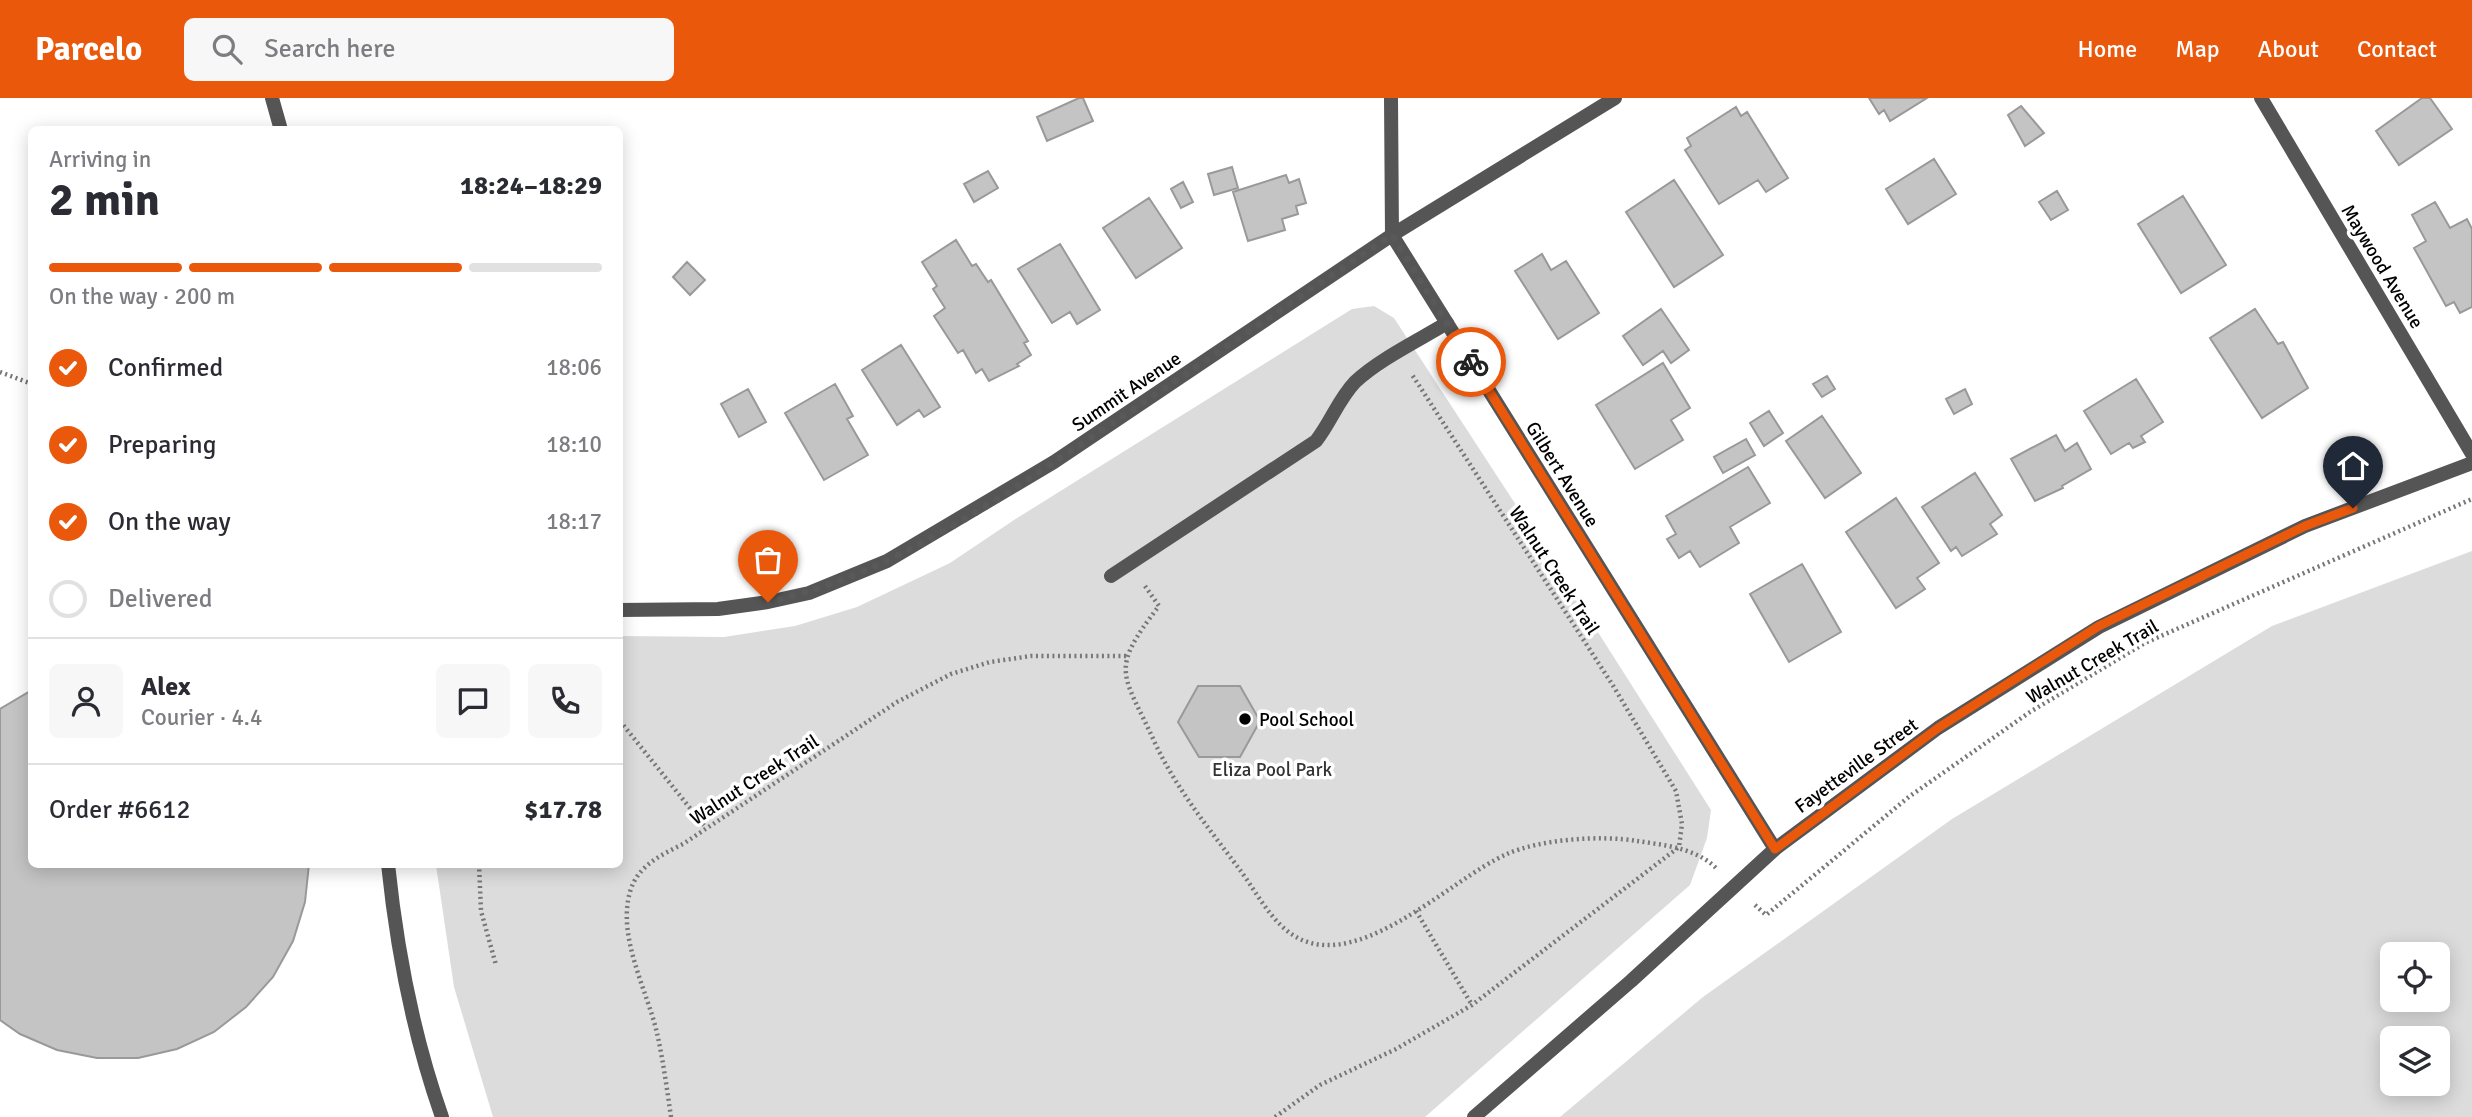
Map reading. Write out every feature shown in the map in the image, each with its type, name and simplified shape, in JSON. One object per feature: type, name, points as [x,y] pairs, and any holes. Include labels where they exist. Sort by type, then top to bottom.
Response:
[{"type":"street","points":[[272,98],[280,126]]},
{"type":"street","points":[[1391,98],[1392,235]]},
{"type":"street","name":"Summit Avenue","points":[[623,610],[718,609],[768,602],[808,593],[887,561],[1054,462],[1392,235],[1615,98]]},
{"type":"street","name":"Maywood Avenue","points":[[2261,98],[2472,454]]},
{"type":"street","name":"Gilbert Avenue","points":[[1392,235],[1775,849]]},
{"type":"street","points":[[1111,576],[1316,441],[1329,425],[1341,399],[1357,380],[1447,323]]},
{"type":"street","name":"Fayetteville Street","points":[[1474,1117],[1631,981],[1775,849],[1938,728],[2099,626],[2305,526],[2472,463]]},
{"type":"street","points":[[388,868],[394,927],[409,1006],[442,1117]]},
{"type":"path","name":"Walnut Creek Trail","points":[[1399,353],[1612,684],[1676,792],[1682,824],[1679,847]]},
{"type":"path","points":[[0,372],[28,382]]},
{"type":"path","name":"Walnut Creek Trail","points":[[1766,915],[1910,796],[2030,712],[2145,643],[2472,499]]},
{"type":"path","points":[[1130,564],[1159,606],[1134,638],[1126,656],[1128,684],[1170,776],[1285,930],[1324,946],[1350,943],[1416,911],[1456,883],[1508,853],[1562,841],[1619,837],[1679,847],[1710,862]]},
{"type":"path","name":"Walnut Creek Trail","points":[[671,1117],[656,1032],[629,935],[627,914],[630,892],[638,874],[653,860],[897,702],[951,674],[990,662],[1031,656],[1126,656]]},
{"type":"path","points":[[623,725],[706,828]]},
{"type":"path","points":[[1275,1117],[1320,1085],[1396,1049],[1472,1005],[1679,847]]},
{"type":"path","points":[[479,868],[481,911],[496,965]]},
{"type":"path","points":[[1416,911],[1472,1005]]},
{"type":"green space","name":"Eliza Pool Park","points":[[1374,306],[1394,318],[1711,810],[1707,838],[1690,885],[1425,1117],[493,1117],[454,987],[436,868],[623,868],[623,636],[724,637],[795,626],[857,607],[950,563],[1014,520],[1352,309]]},
{"type":"green space","points":[[2472,551],[2472,1117],[1560,1117],[1703,997],[1952,819],[2272,626]]},
{"type":"building","points":[[1083,98],[1093,121],[1047,141],[1037,117]]},
{"type":"building","points":[[1869,98],[1927,98],[1890,121],[1884,110],[1879,114]]},
{"type":"building","points":[[2422,98],[2430,98],[2452,129],[2399,165],[2376,131]]},
{"type":"building","points":[[2021,106],[2044,133],[2025,146],[2008,115]]},
{"type":"building","points":[[1736,107],[1741,116],[1747,112],[1788,178],[1766,192],[1758,180],[1719,204],[1685,150],[1691,146],[1687,138]]},
{"type":"building","points":[[1934,159],[1956,194],[1908,224],[1886,189]]},
{"type":"building","points":[[1232,167],[1238,188],[1214,195],[1208,174]]},
{"type":"building","points":[[988,171],[998,188],[974,202],[964,184]]},
{"type":"building","points":[[1286,175],[1289,183],[1299,179],[1306,203],[1296,206],[1298,214],[1282,219],[1285,230],[1248,241],[1233,192]]},
{"type":"building","points":[[1674,180],[1723,255],[1674,287],[1626,212]]},
{"type":"building","points":[[1183,182],[1193,202],[1181,208],[1171,189]]},
{"type":"building","points":[[2057,191],[2068,210],[2051,220],[2039,202]]},
{"type":"building","points":[[2183,196],[2226,265],[2181,293],[2138,224]]},
{"type":"building","points":[[1149,198],[1182,248],[1136,278],[1103,228]]},
{"type":"building","points":[[2435,202],[2450,228],[2467,219],[2472,229],[2472,307],[2460,313],[2454,302],[2446,306],[2414,248],[2426,241],[2412,215]]},
{"type":"building","points":[[956,240],[972,266],[976,264],[988,282],[991,280],[1028,341],[1024,343],[1031,355],[1017,364],[1019,366],[989,381],[982,369],[976,373],[963,350],[958,353],[934,316],[945,308],[933,289],[937,286],[922,262]]},
{"type":"building","points":[[1060,244],[1100,310],[1077,324],[1070,312],[1052,323],[1018,269]]},
{"type":"building","points":[[1542,254],[1551,270],[1566,261],[1599,313],[1558,339],[1515,271]]},
{"type":"building","points":[[687,262],[705,280],[690,295],[673,277]]},
{"type":"building","points":[[1661,309],[1689,350],[1671,363],[1663,351],[1643,365],[1623,336]]},
{"type":"building","points":[[2255,309],[2278,344],[2283,342],[2308,388],[2262,418],[2210,338]]},
{"type":"building","points":[[901,345],[940,407],[924,417],[919,410],[897,425],[862,370]]},
{"type":"building","points":[[1663,363],[1690,408],[1671,420],[1683,440],[1635,469],[1596,405]]},
{"type":"building","points":[[1827,376],[1835,389],[1822,397],[1813,384]]},
{"type":"building","points":[[2136,379],[2163,422],[2141,436],[2145,442],[2133,448],[2129,443],[2111,454],[2084,411]]},
{"type":"building","points":[[835,384],[853,416],[847,419],[868,455],[824,480],[785,413]]},
{"type":"building","points":[[748,389],[766,422],[739,437],[721,404]]},
{"type":"building","points":[[1965,389],[1972,404],[1954,414],[1946,399]]},
{"type":"building","points":[[1769,411],[1783,433],[1764,446],[1750,423]]},
{"type":"building","points":[[1822,416],[1861,473],[1825,498],[1786,441]]},
{"type":"building","points":[[2056,435],[2065,451],[2077,443],[2091,469],[2062,486],[2063,488],[2035,501],[2011,459]]},
{"type":"building","points":[[1746,439],[1755,455],[1723,473],[1714,457]]},
{"type":"building","points":[[1748,467],[1770,503],[1730,527],[1739,543],[1700,567],[1690,551],[1679,558],[1667,539],[1676,534],[1666,516]]},
{"type":"building","points":[[1975,473],[2002,515],[1990,524],[1997,534],[1962,556],[1956,547],[1951,551],[1922,507]]},
{"type":"building","points":[[1896,498],[1939,563],[1917,578],[1925,589],[1896,608],[1846,532]]},
{"type":"building","points":[[1802,564],[1841,632],[1789,662],[1750,594]]},
{"type":"building","points":[[1198,686],[1240,686],[1260,721],[1240,757],[1199,757],[1178,722]]},
{"type":"building","points":[[28,692],[28,868],[309,868],[305,902],[293,941],[273,977],[246,1007],[214,1032],[177,1049],[138,1058],[97,1058],[57,1050],[20,1034],[0,1020],[0,709]]},
{"type":"way so far","points":[[768,602],[808,593],[846,580],[927,539],[1054,462],[1392,235],[1471,362]]},
{"type":"place","name":"Pool School","points":[[1245,719]]},
{"type":"route","points":[[1471,362],[1775,849],[1938,728],[2099,626],[2305,526],[2353,508]]}]
